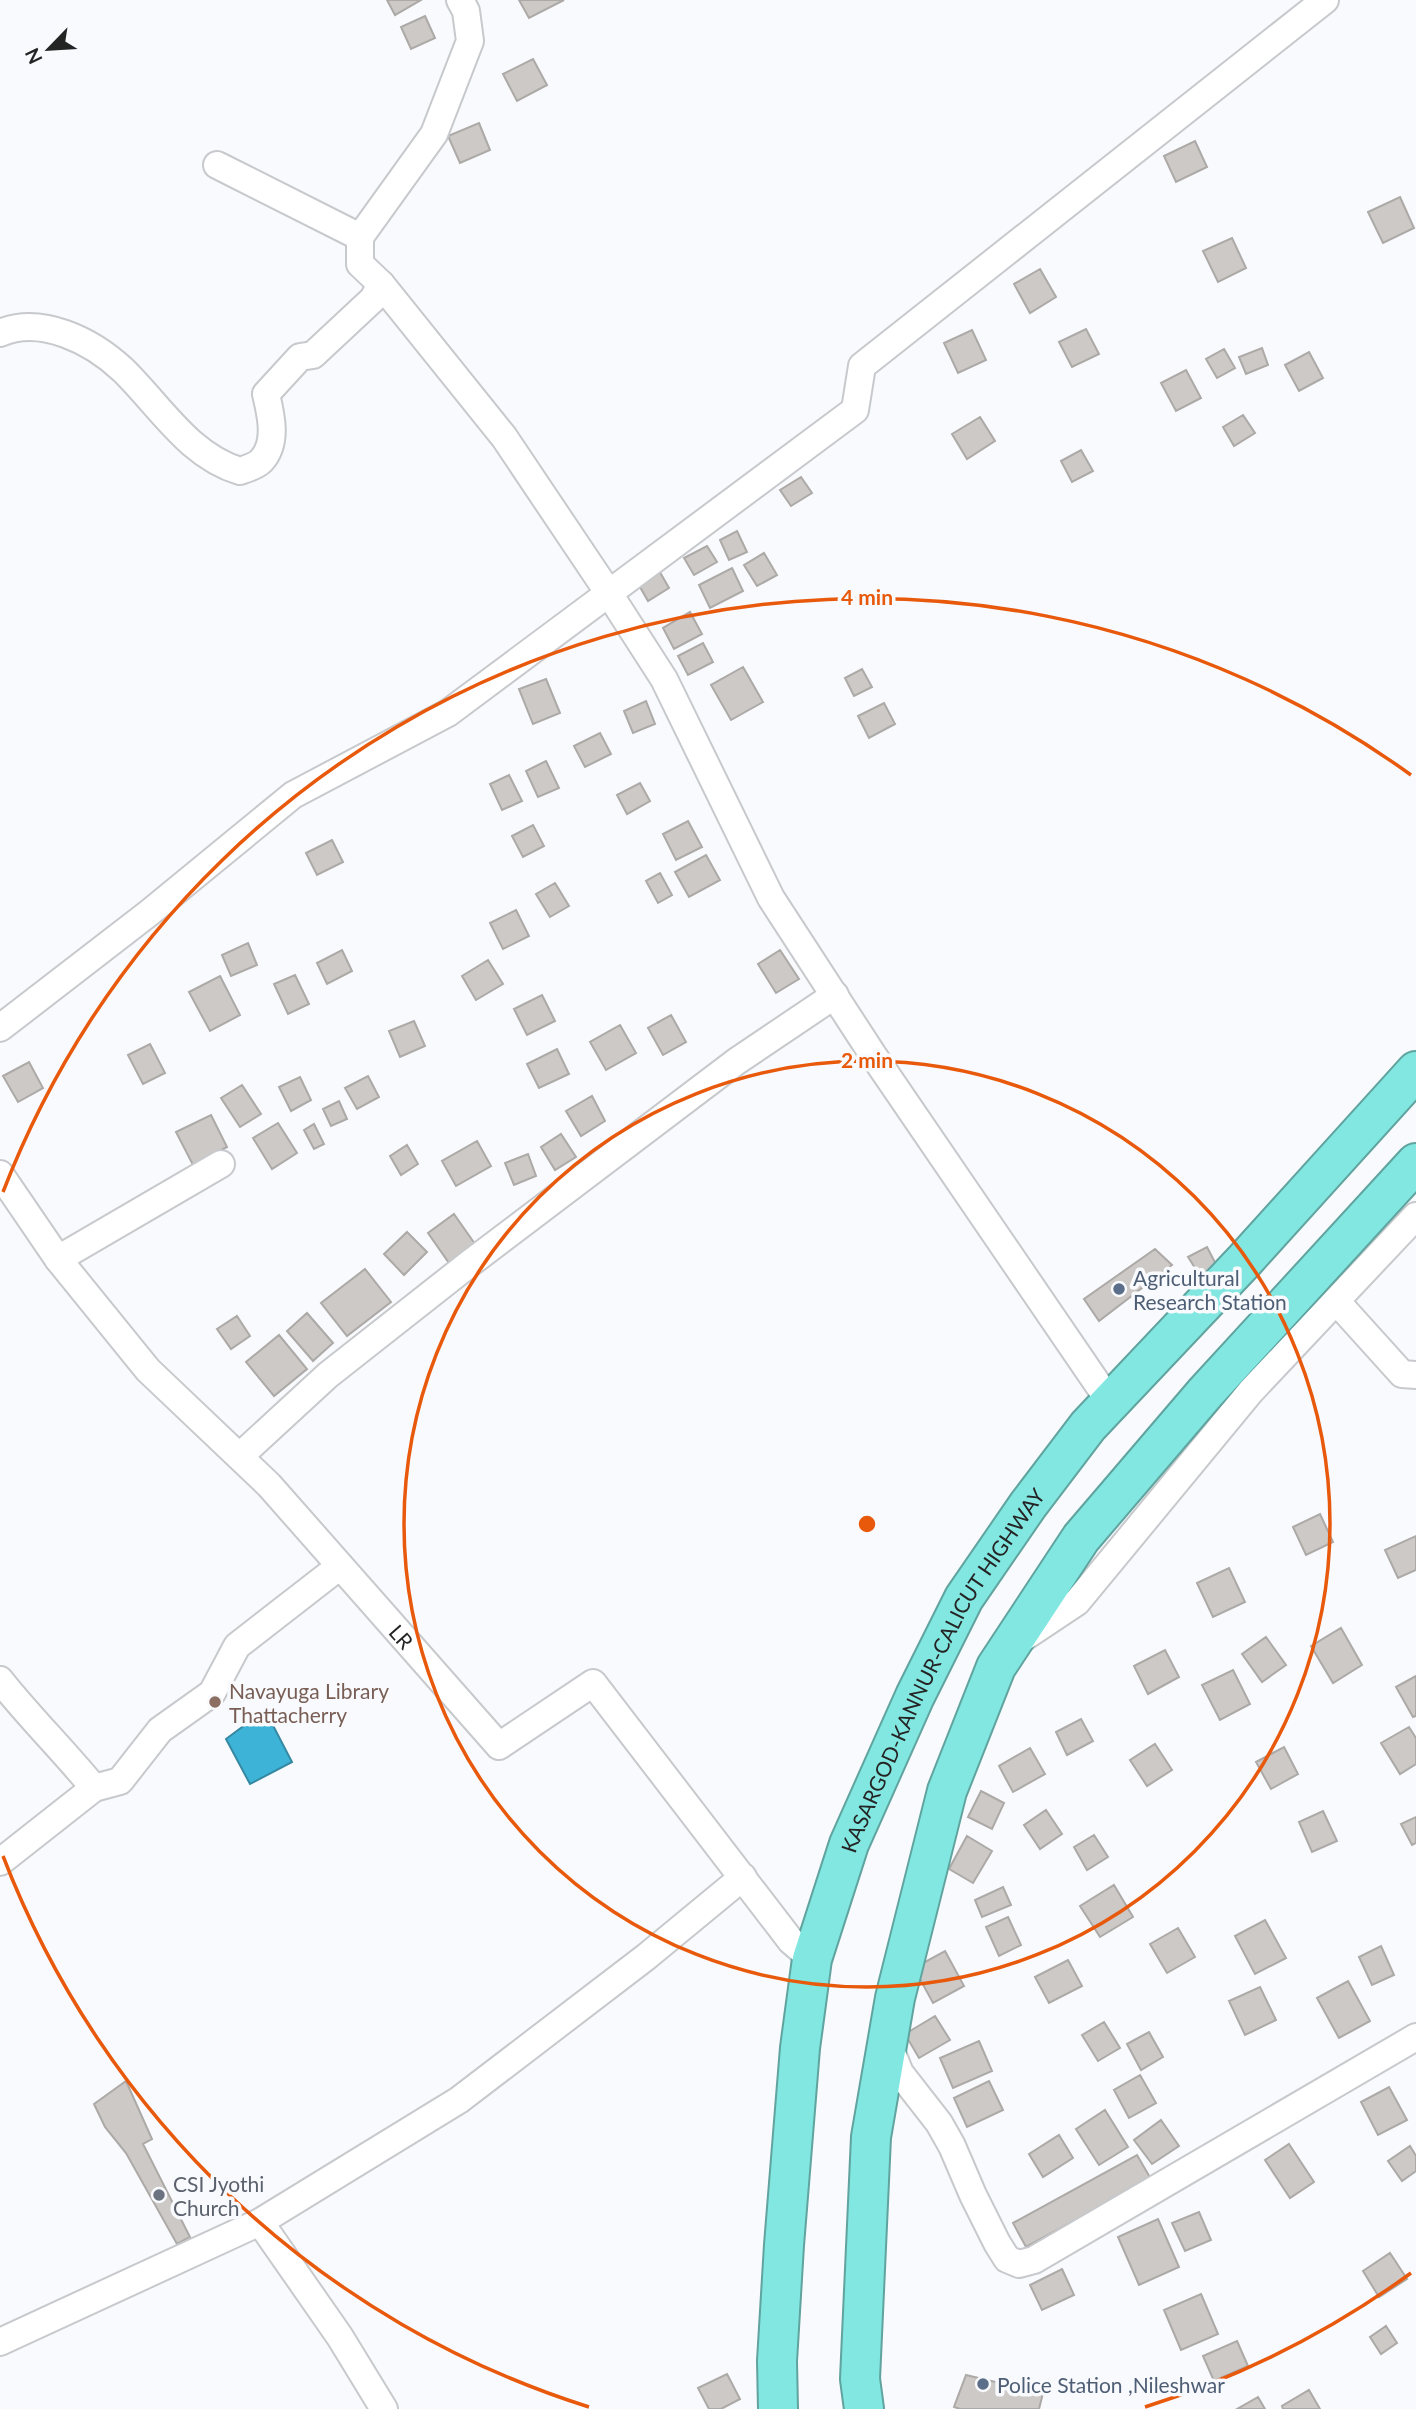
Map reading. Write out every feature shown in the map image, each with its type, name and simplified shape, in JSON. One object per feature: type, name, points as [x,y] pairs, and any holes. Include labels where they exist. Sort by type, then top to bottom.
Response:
[{"type":"highway","name":"KASARGOD-KANNUR-CALICUT HIGHWAY","points":[[778,2409],[777,2361],[784,2245],[800,2048],[812,1959],[849,1844],[915,1696],[964,1598],[1028,1505],[1088,1426],[1244,1261],[1416,1072]]},
{"type":"highway","name":"KASARGOD-KANNUR-CALICUT HIGHWAY","points":[[864,2409],[860,2379],[871,2137],[895,1998],[947,1791],[996,1667],[1081,1538],[1205,1393],[1416,1163]]},
{"type":"street","points":[[460,0],[466,11],[470,41],[434,134],[360,237],[360,264],[381,284],[503,437],[609,593],[664,679],[771,898],[873,1055],[1110,1402]]},
{"type":"street","points":[[0,1028],[149,913],[293,795],[448,713],[855,410],[862,366],[1325,0]]},
{"type":"street","points":[[217,165],[360,237]]},
{"type":"street","points":[[0,332],[32,326],[61,332],[90,346],[122,369],[174,427],[196,446],[220,465],[240,471],[260,462],[271,443],[271,414],[266,394],[300,356],[313,355],[373,299],[381,284]]},
{"type":"street","points":[[240,1456],[328,1375],[469,1264],[737,1061],[835,995]]},
{"type":"street","points":[[58,1259],[220,1164]]},
{"type":"street","name":"LR","points":[[0,1174],[58,1259],[148,1370],[269,1485],[499,1746],[593,1683],[791,1941],[812,1959]]},
{"type":"street","points":[[1008,1649],[1077,1602],[1251,1391],[1416,1216]]},
{"type":"street","points":[[1337,1302],[1402,1374],[1416,1375]]},
{"type":"street","points":[[0,1862],[94,1788],[120,1781],[160,1730],[212,1693],[237,1646],[340,1566]]},
{"type":"street","points":[[0,1680],[94,1788]]},
{"type":"street","points":[[0,2342],[260,2222],[459,2100],[646,1957],[743,1877]]},
{"type":"street","points":[[888,2041],[900,2073],[939,2123],[1007,2259],[1019,2264],[1034,2260],[1416,2037]]},
{"type":"street","points":[[260,2222],[340,2337],[384,2409]]},
{"type":"water","points":[[265,1710],[292,1762],[250,1784],[226,1739]]},
{"type":"building","points":[[387,0],[421,0],[395,15]]},
{"type":"building","points":[[519,0],[564,0],[529,18]]},
{"type":"building","points":[[425,16],[435,38],[411,49],[401,27]]},
{"type":"building","points":[[533,59],[547,85],[517,101],[503,74]]},
{"type":"building","points":[[479,123],[490,150],[460,163],[448,136]]},
{"type":"building","points":[[1195,141],[1207,167],[1176,182],[1164,156]]},
{"type":"building","points":[[1400,197],[1414,228],[1383,243],[1368,212]]},
{"type":"building","points":[[1232,238],[1246,268],[1218,282],[1203,251]]},
{"type":"building","points":[[1040,269],[1056,297],[1030,313],[1014,284]]},
{"type":"building","points":[[1086,329],[1099,354],[1072,367],[1059,342]]},
{"type":"building","points":[[972,330],[986,360],[958,373],[944,343]]},
{"type":"building","points":[[1262,348],[1268,365],[1246,374],[1239,357]]},
{"type":"building","points":[[1224,349],[1235,368],[1217,378],[1206,359]]},
{"type":"building","points":[[1309,352],[1323,378],[1299,391],[1285,365]]},
{"type":"building","points":[[1186,370],[1201,398],[1176,411],[1161,383]]},
{"type":"building","points":[[1243,415],[1255,433],[1234,446],[1223,427]]},
{"type":"building","points":[[980,417],[995,441],[967,459],[952,434]]},
{"type":"building","points":[[1081,450],[1093,471],[1072,482],[1061,461]]},
{"type":"building","points":[[801,477],[812,493],[791,506],[780,490]]},
{"type":"building","points":[[737,531],[747,552],[729,560],[720,540]]},
{"type":"building","points":[[707,546],[717,562],[694,575],[684,558]]},
{"type":"building","points":[[764,553],[777,575],[757,586],[744,565]]},
{"type":"building","points":[[657,567],[669,588],[648,601],[636,580]]},
{"type":"building","points":[[732,568],[743,591],[710,608],[699,585]]},
{"type":"building","points":[[690,612],[702,634],[674,649],[663,628]]},
{"type":"building","points":[[703,643],[713,662],[688,675],[678,656]]},
{"type":"building","points":[[743,667],[763,702],[731,720],[711,685]]},
{"type":"building","points":[[862,669],[872,687],[854,696],[845,678]]},
{"type":"building","points":[[546,679],[560,713],[533,724],[519,689]]},
{"type":"building","points":[[646,701],[655,724],[633,733],[624,711]]},
{"type":"building","points":[[884,703],[895,724],[869,738],[858,716]]},
{"type":"building","points":[[600,733],[611,754],[585,767],[574,746]]},
{"type":"building","points":[[546,761],[559,788],[538,797],[526,771]]},
{"type":"building","points":[[509,775],[522,801],[502,810],[490,784]]},
{"type":"building","points":[[640,783],[650,801],[627,814],[617,795]]},
{"type":"building","points":[[688,821],[702,847],[676,860],[663,834]]},
{"type":"building","points":[[533,825],[544,846],[523,857],[512,836]]},
{"type":"building","points":[[332,840],[343,862],[317,875],[306,853]]},
{"type":"building","points":[[706,855],[720,880],[689,897],[675,872]]},
{"type":"building","points":[[660,873],[672,895],[658,903],[646,881]]},
{"type":"building","points":[[555,883],[569,906],[550,917],[536,894]]},
{"type":"building","points":[[516,910],[529,936],[503,949],[490,923]]},
{"type":"building","points":[[248,943],[257,965],[231,976],[222,955]]},
{"type":"building","points":[[342,950],[352,971],[327,984],[317,963]]},
{"type":"building","points":[[780,950],[799,979],[776,993],[758,964]]},
{"type":"building","points":[[488,960],[503,984],[476,1000],[462,976]]},
{"type":"building","points":[[295,975],[309,1004],[288,1014],[274,984]]},
{"type":"building","points":[[220,976],[240,1015],[210,1031],[189,992]]},
{"type":"building","points":[[542,995],[555,1021],[527,1035],[514,1009]]},
{"type":"building","points":[[671,1015],[686,1042],[663,1055],[648,1028]]},
{"type":"building","points":[[414,1021],[425,1046],[400,1057],[389,1031]]},
{"type":"building","points":[[620,1025],[636,1053],[606,1070],[590,1042]]},
{"type":"building","points":[[150,1044],[165,1073],[143,1084],[128,1055]]},
{"type":"building","points":[[557,1049],[569,1074],[539,1088],[527,1064]]},
{"type":"building","points":[[29,1062],[43,1088],[18,1102],[3,1076]]},
{"type":"building","points":[[368,1076],[379,1097],[357,1109],[345,1088]]},
{"type":"building","points":[[300,1077],[311,1100],[291,1111],[279,1087]]},
{"type":"building","points":[[242,1085],[261,1114],[240,1127],[221,1098]]},
{"type":"building","points":[[592,1096],[605,1121],[581,1136],[566,1111]]},
{"type":"building","points":[[339,1101],[347,1119],[331,1126],[323,1109]]},
{"type":"building","points":[[211,1115],[227,1147],[193,1165],[176,1132]]},
{"type":"building","points":[[278,1123],[297,1153],[272,1169],[253,1138]]},
{"type":"building","points":[[314,1124],[324,1144],[314,1149],[304,1130]]},
{"type":"building","points":[[561,1134],[576,1157],[555,1170],[541,1147]]},
{"type":"building","points":[[477,1141],[491,1166],[456,1186],[442,1161]]},
{"type":"building","points":[[407,1145],[418,1164],[401,1175],[390,1156]]},
{"type":"building","points":[[528,1154],[536,1176],[514,1185],[505,1163]]},
{"type":"building","points":[[454,1214],[475,1244],[449,1263],[428,1233]]},
{"type":"building","points":[[407,1232],[427,1252],[404,1275],[384,1254]]},
{"type":"building","points":[[1207,1247],[1220,1272],[1204,1282],[1188,1257]]},
{"type":"building","name":"Agricultural Research Station","points":[[1155,1249],[1172,1265],[1099,1321],[1084,1299]]},
{"type":"building","points":[[365,1269],[391,1302],[347,1336],[321,1303]]},
{"type":"building","points":[[307,1313],[333,1343],[313,1361],[287,1331]]},
{"type":"building","points":[[237,1316],[250,1336],[231,1349],[217,1329]]},
{"type":"building","points":[[279,1335],[307,1369],[274,1396],[246,1362]]},
{"type":"building","points":[[1320,1514],[1333,1542],[1306,1555],[1293,1527]]},
{"type":"building","points":[[1416,1536],[1416,1570],[1398,1578],[1385,1550]]},
{"type":"building","points":[[1229,1568],[1245,1602],[1213,1617],[1197,1583]]},
{"type":"building","points":[[1341,1628],[1362,1665],[1333,1683],[1311,1646]]},
{"type":"building","points":[[1266,1637],[1286,1665],[1262,1682],[1242,1654]]},
{"type":"building","points":[[1165,1650],[1179,1677],[1148,1694],[1134,1666]]},
{"type":"building","points":[[1233,1670],[1250,1704],[1220,1720],[1202,1685]]},
{"type":"building","points":[[1416,1676],[1416,1716],[1413,1717],[1396,1687]]},
{"type":"building","points":[[1081,1719],[1093,1741],[1067,1755],[1056,1732]]},
{"type":"building","points":[[1409,1727],[1416,1738],[1416,1764],[1400,1774],[1381,1743]]},
{"type":"building","points":[[1155,1744],[1172,1770],[1147,1786],[1130,1760]]},
{"type":"building","points":[[1284,1747],[1298,1774],[1271,1789],[1256,1762]]},
{"type":"building","points":[[1030,1748],[1045,1774],[1013,1792],[999,1766]]},
{"type":"building","points":[[981,1791],[1004,1803],[992,1829],[968,1817]]},
{"type":"building","points":[[1046,1810],[1062,1834],[1040,1849],[1024,1825]]},
{"type":"building","points":[[1323,1811],[1337,1841],[1312,1852],[1299,1822]]},
{"type":"building","points":[[1416,1817],[1416,1843],[1412,1845],[1401,1824]]},
{"type":"building","points":[[1094,1835],[1108,1857],[1087,1870],[1074,1847]]},
{"type":"building","points":[[967,1836],[992,1851],[973,1883],[949,1869]]},
{"type":"building","points":[[1114,1885],[1133,1917],[1100,1937],[1080,1906]]},
{"type":"building","points":[[1003,1887],[1011,1905],[982,1917],[975,1900]]},
{"type":"building","points":[[1008,1917],[1021,1945],[999,1956],[986,1927]]},
{"type":"building","points":[[1265,1920],[1286,1958],[1255,1974],[1235,1936]]},
{"type":"building","points":[[1178,1928],[1195,1957],[1167,1973],[1150,1944]]},
{"type":"building","points":[[1381,1946],[1394,1975],[1372,1985],[1359,1957]]},
{"type":"building","points":[[945,1951],[964,1986],[933,2003],[914,1968]]},
{"type":"building","points":[[1068,1960],[1082,1986],[1049,2003],[1035,1977]]},
{"type":"building","points":[[1348,1981],[1370,2021],[1339,2038],[1317,1998]]},
{"type":"building","points":[[1260,1987],[1276,2020],[1245,2035],[1229,2001]]},
{"type":"building","points":[[935,2016],[950,2040],[919,2058],[905,2034]]},
{"type":"building","points":[[1104,2022],[1120,2048],[1098,2061],[1082,2035]]},
{"type":"building","points":[[1149,2032],[1163,2057],[1141,2070],[1127,2044]]},
{"type":"building","points":[[979,2041],[992,2071],[953,2088],[940,2058]]},
{"type":"building","points":[[1140,2075],[1156,2103],[1129,2118],[1114,2090]]},
{"type":"building","name":"CSI Jyothi Church","points":[[126,2081],[152,2139],[143,2144],[190,2237],[177,2244],[126,2153],[105,2127],[94,2104]]},
{"type":"building","points":[[989,2081],[1003,2110],[967,2127],[954,2098]]},
{"type":"building","points":[[1389,2087],[1407,2120],[1378,2135],[1361,2102]]},
{"type":"building","points":[[1105,2110],[1128,2147],[1099,2165],[1076,2129]]},
{"type":"building","points":[[1161,2120],[1179,2146],[1152,2164],[1134,2140]]},
{"type":"building","points":[[1059,2135],[1073,2158],[1043,2177],[1029,2154]]},
{"type":"building","points":[[1289,2144],[1314,2182],[1290,2198],[1265,2160]]},
{"type":"building","points":[[1410,2146],[1416,2156],[1416,2171],[1402,2181],[1388,2161]]},
{"type":"building","points":[[1137,2155],[1151,2179],[1026,2247],[1013,2223]]},
{"type":"building","points":[[1199,2212],[1211,2240],[1185,2251],[1172,2223]]},
{"type":"building","points":[[1158,2219],[1179,2267],[1139,2285],[1118,2237]]},
{"type":"building","points":[[1390,2253],[1407,2279],[1379,2297],[1363,2271]]},
{"type":"building","points":[[1062,2269],[1074,2295],[1042,2310],[1030,2285]]},
{"type":"building","points":[[1201,2294],[1218,2334],[1181,2350],[1164,2310]]},
{"type":"building","points":[[1386,2326],[1397,2343],[1381,2354],[1370,2337]]},
{"type":"building","points":[[1237,2341],[1248,2366],[1214,2381],[1203,2356]]},
{"type":"building","points":[[727,2374],[740,2399],[721,2409],[709,2409],[698,2388]]},
{"type":"building","name":"Police Station ,Nileshwar","points":[[966,2375],[1043,2393],[1039,2409],[954,2407]]},
{"type":"building","points":[[1309,2390],[1320,2409],[1283,2409],[1282,2406]]},
{"type":"building","points":[[1258,2397],[1265,2409],[1237,2409]]},
{"type":"place","name":"Agricultural Research Station","points":[[1119,1289]]},
{"type":"place","name":"Navayuga Library Thattacherry","points":[[215,1702]]},
{"type":"place","name":"CSI Jyothi Church","points":[[159,2195]]},
{"type":"place","name":"Police Station ,Nileshwar","points":[[983,2384]]}]
